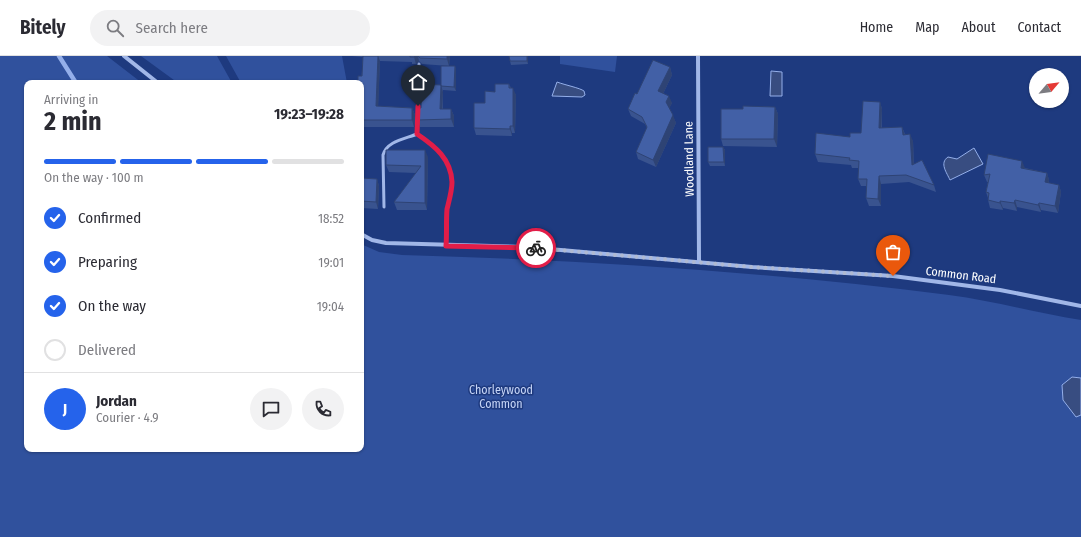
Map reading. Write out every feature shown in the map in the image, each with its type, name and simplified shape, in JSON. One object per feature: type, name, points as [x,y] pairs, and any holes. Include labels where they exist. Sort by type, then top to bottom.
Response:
[{"type":"street","points":[[124,56],[154,80]]},
{"type":"street","name":"Woodland Lane","points":[[698,56],[700,261]]},
{"type":"street","name":"Common Road","points":[[364,236],[372,240],[386,243],[446,246],[527,247],[700,261],[752,267],[893,276],[1000,290],[1081,306]]},
{"type":"lane","points":[[417,134],[419,64]]},
{"type":"lane","points":[[384,207],[383,155],[385,148],[417,134]]},
{"type":"lane","points":[[417,134],[431,143],[443,155],[449,168],[452,182],[447,211],[446,246]]},
{"type":"green space","name":"Chorleywood Common","points":[[0,56],[107,56],[138,80],[24,80],[24,452],[364,452],[364,245],[379,252],[402,255],[539,260],[676,268],[881,287],[982,300],[1081,320],[1081,537],[0,537]]},
{"type":"green space","points":[[141,56],[217,56],[230,80],[174,80]]},
{"type":"green space","points":[[226,56],[342,56],[346,80],[239,80]]},
{"type":"green space","points":[[560,56],[617,56],[615,72],[560,64]]},
{"type":"shaded area","points":[[771,71],[782,72],[782,96],[770,96]]},
{"type":"shaded area","points":[[557,82],[582,90],[584,91],[585,95],[582,97],[552,96]]},
{"type":"shaded area","points":[[974,148],[983,164],[950,180],[944,168],[945,159],[948,157],[957,159]]},
{"type":"shaded area","points":[[1072,377],[1081,378],[1081,415],[1076,417],[1063,400],[1062,385]]},
{"type":"building","points":[[363,56],[378,56],[376,106],[412,108],[412,120],[364,120],[364,80],[358,80],[358,76],[362,76]]},
{"type":"building","points":[[418,56],[447,56],[447,59],[420,58]]},
{"type":"building","points":[[509,56],[527,56],[527,61],[510,61]]},
{"type":"building","points":[[653,60],[670,67],[658,91],[669,96],[666,102],[673,115],[653,160],[636,152],[647,127],[642,117],[628,109]]},
{"type":"building","points":[[441,66],[455,66],[454,87],[441,86]]},
{"type":"building","points":[[422,84],[441,85],[440,109],[451,109],[451,119],[418,120],[418,108],[421,108]]},
{"type":"building","points":[[495,84],[509,84],[509,88],[513,88],[513,126],[510,126],[510,129],[474,128],[474,103],[485,103],[485,91],[495,92]]},
{"type":"building","points":[[863,101],[880,102],[879,128],[902,127],[903,135],[910,134],[912,165],[922,160],[934,185],[906,175],[879,176],[878,199],[866,198],[867,179],[858,179],[859,161],[849,160],[850,158],[815,154],[816,133],[850,137],[850,133],[861,133]]},
{"type":"building","points":[[743,106],[775,107],[774,139],[721,139],[721,109],[743,109]]},
{"type":"building","points":[[708,147],[723,147],[724,162],[708,162]]},
{"type":"building","points":[[386,150],[425,150],[425,203],[394,202],[421,166],[386,165]]},
{"type":"building","points":[[988,154],[1022,161],[1021,168],[1047,173],[1045,182],[1059,185],[1055,206],[1039,203],[1038,205],[1015,200],[1014,203],[1000,201],[1000,203],[988,200],[989,193],[986,192],[990,174],[984,175]]},
{"type":"building","points":[[364,178],[377,179],[376,202],[364,201]]},
{"type":"waterway","points":[[59,56],[74,80]]},
{"type":"way so far","points":[[536,248],[700,261],[752,267],[893,276]]},
{"type":"route","points":[[418,106],[417,134],[431,143],[443,155],[449,168],[452,182],[447,211],[446,246],[536,248]]}]
